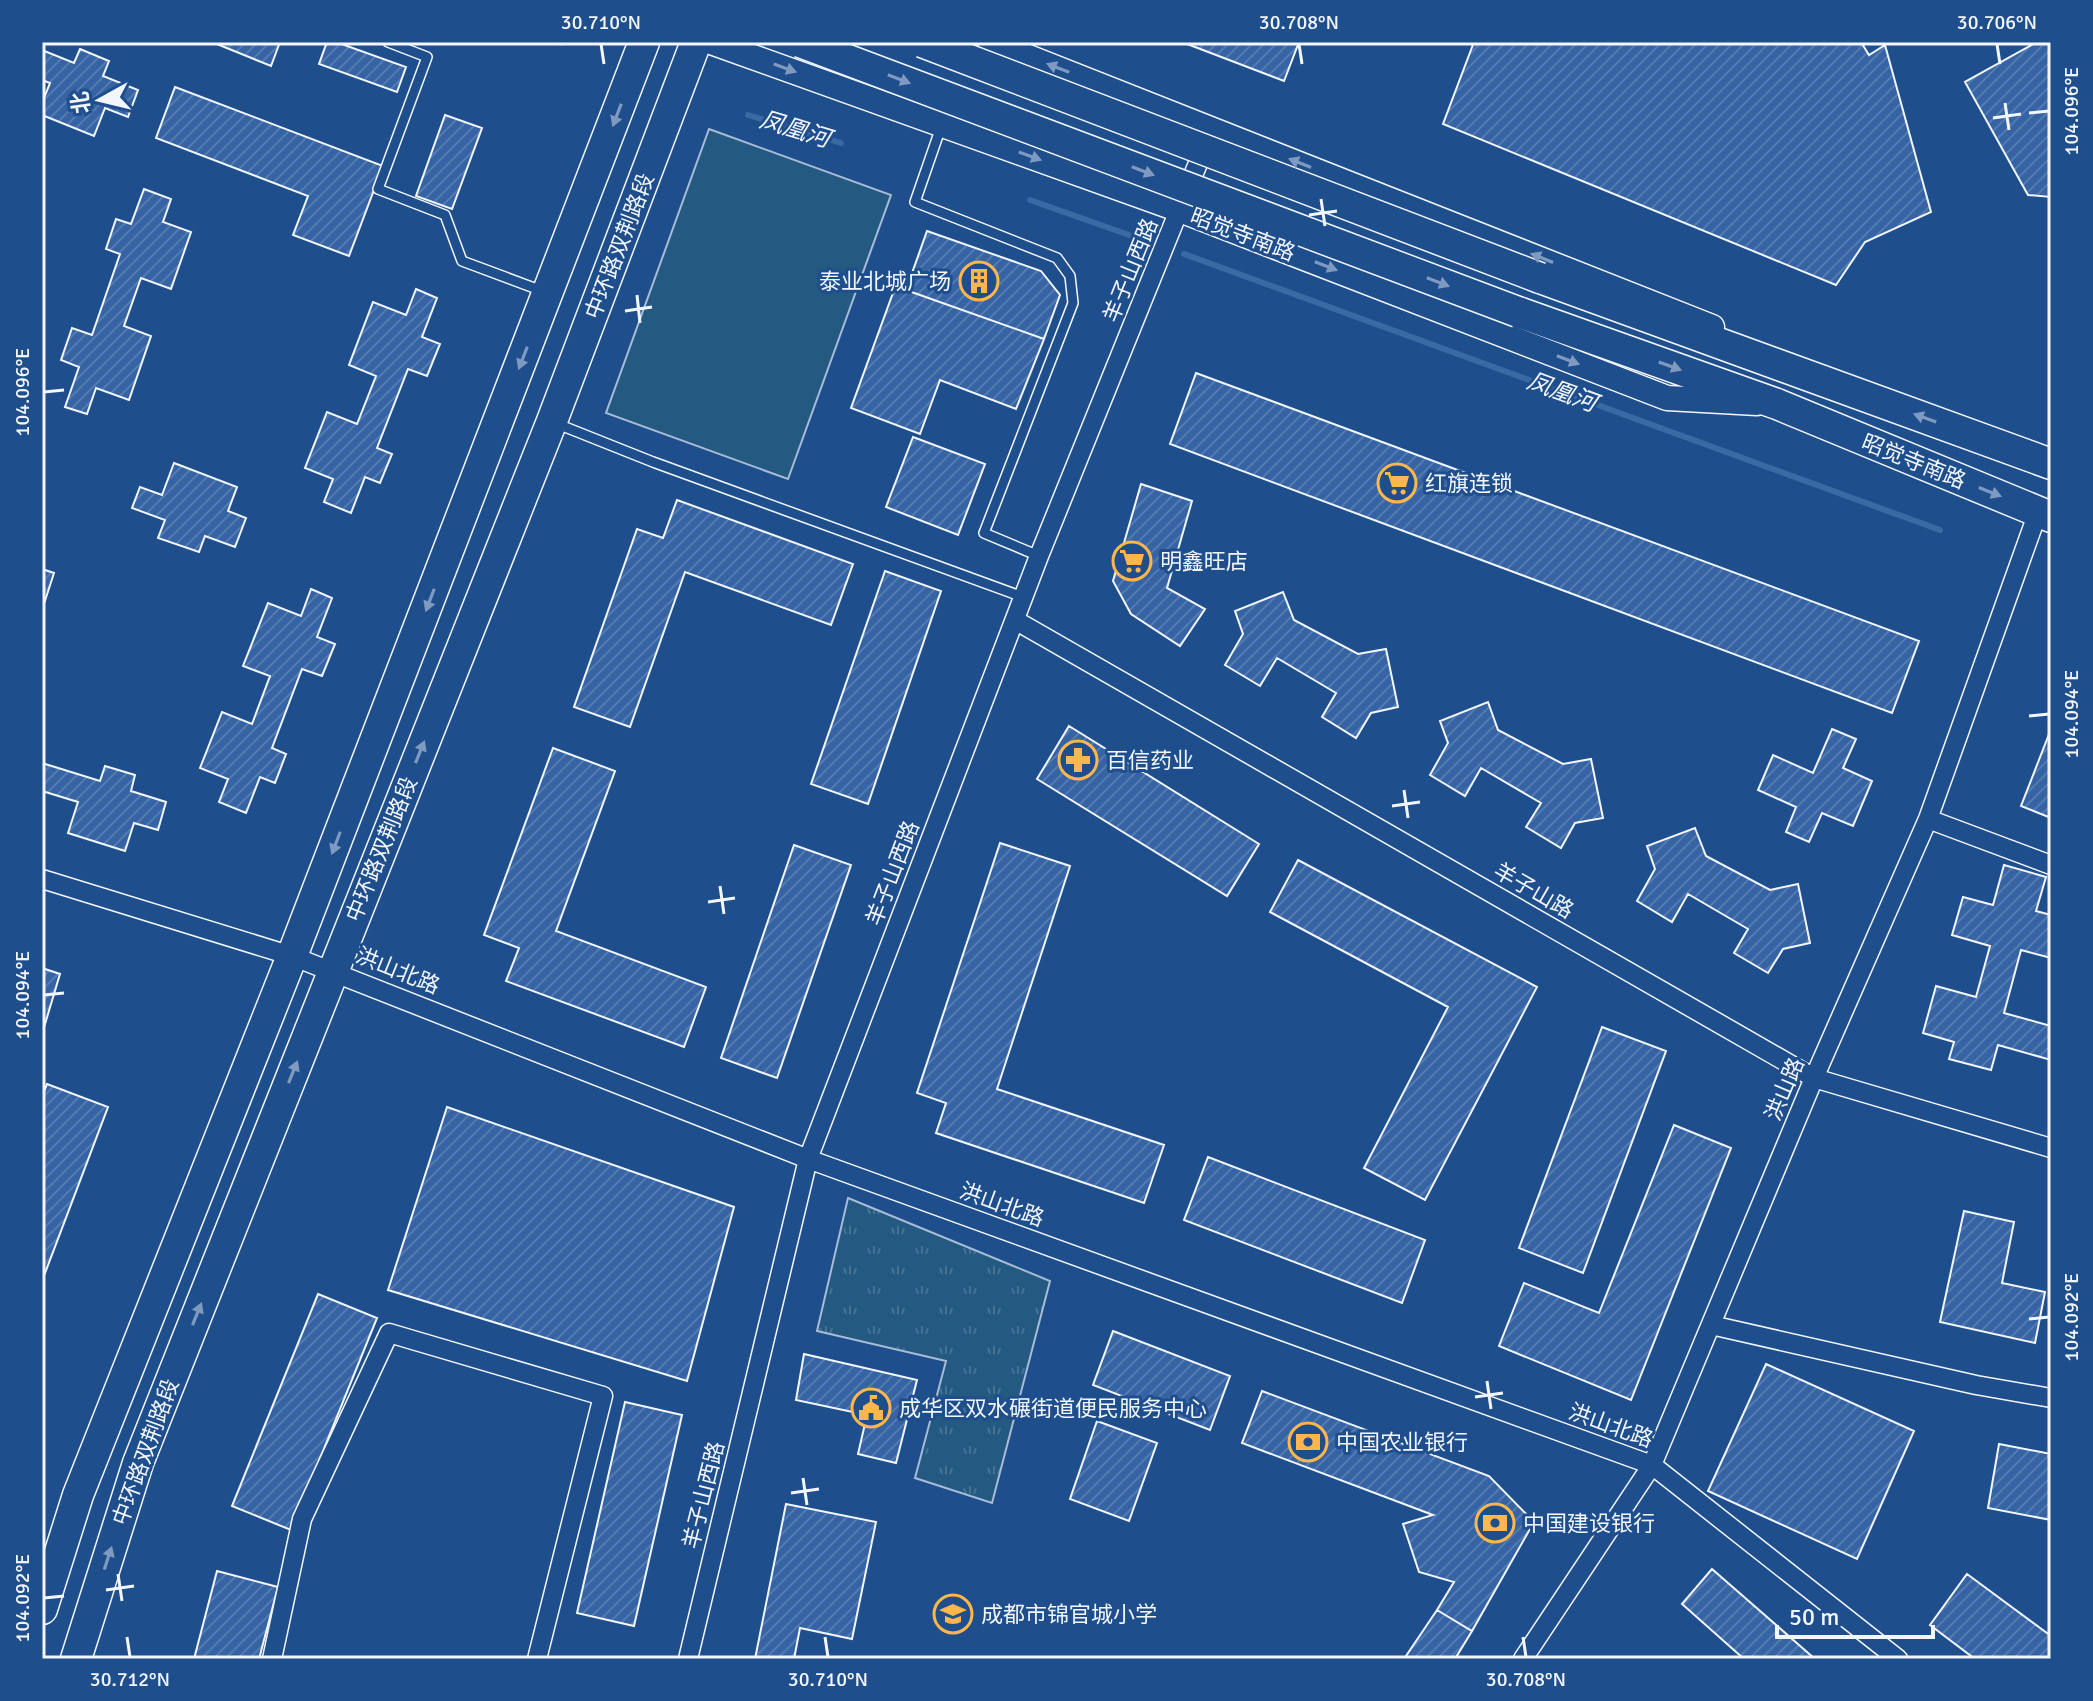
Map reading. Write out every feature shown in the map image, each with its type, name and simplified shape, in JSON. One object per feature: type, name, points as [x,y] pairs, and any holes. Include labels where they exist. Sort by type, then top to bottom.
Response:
[{"type":"main road","name":"中环路双荆路段","points":[[42,1607],[78,1495],[292,956],[644,42]]},
{"type":"main road","name":"中环路双荆路段","points":[[76,1659],[138,1463],[552,421],[696,42]]},
{"type":"main road","name":"昭觉寺南路","points":[[800,42],[1518,312],[1777,404],[2044,515]]},
{"type":"main road","name":"昭觉寺南路","points":[[922,42],[1540,278],[2051,464]]},
{"type":"street","name":"昭觉寺南路","points":[[711,42],[1180,210],[1667,398],[1777,404]]},
{"type":"street","name":"昭觉寺南路","points":[[990,42],[1701,321],[1792,370]]},
{"type":"street","name":"羊子山西路","points":[[688,1659],[808,1159],[1039,556],[1212,128]]},
{"type":"street","name":"洪山路","points":[[1523,1659],[1652,1465],[1814,1078],[1928,819],[2044,515]]},
{"type":"street","name":"羊子山路","points":[[1015,620],[1814,1078],[2051,1148]]},
{"type":"street","points":[[1928,819],[2051,865]]},
{"type":"street","name":"洪山北路","points":[[42,879],[333,970],[808,1159],[1652,1465],[1898,1659]]},
{"type":"street","points":[[1711,1325],[1976,1385],[2051,1398]]},
{"type":"street","points":[[272,1659],[302,1519],[389,1333],[603,1396],[537,1659]]},
{"type":"lane","points":[[388,42],[427,57],[378,189],[445,215],[462,261],[548,293]]},
{"type":"lane","points":[[942,124],[915,202],[1057,258],[1070,276],[1073,303],[984,533],[1039,556]]},
{"type":"lane","points":[[552,421],[653,462],[1023,597]]},
{"type":"green space","points":[[709,129],[891,195],[788,479],[606,413]]},
{"type":"green space","points":[[848,1198],[1050,1281],[992,1503],[915,1478],[946,1361],[817,1331]]},
{"type":"building","points":[[212,42],[280,42],[271,66]]},
{"type":"building","points":[[327,42],[336,42],[406,67],[397,92],[319,64]]},
{"type":"building","points":[[1182,42],[1299,42],[1284,81]]},
{"type":"building","points":[[1474,42],[1861,42],[1869,55],[1885,45],[1931,212],[1865,242],[1836,285],[1443,124]]},
{"type":"building","points":[[2037,42],[2051,43],[2051,197],[2028,195],[1965,82]]},
{"type":"building","points":[[80,49],[109,61],[103,76],[138,90],[128,117],[105,108],[94,136],[42,115],[42,103],[50,83],[42,80],[42,50],[74,63]]},
{"type":"building","points":[[175,87],[383,166],[349,256],[293,235],[308,196],[156,138]]},
{"type":"building","points":[[445,115],[482,128],[452,209],[416,196]]},
{"type":"building","points":[[144,189],[171,199],[163,222],[191,232],[171,289],[141,278],[124,326],[151,336],[129,400],[96,388],[87,414],[65,407],[79,367],[61,360],[72,328],[92,335],[120,254],[106,249],[116,219],[131,224]]},
{"type":"building","name":"泰业北城广场","points":[[927,231],[1041,271],[1060,295],[1044,339],[906,290]]},
{"type":"building","points":[[897,282],[906,290],[1044,339],[1016,409],[940,380],[920,434],[851,408]]},
{"type":"building","points":[[416,289],[437,298],[422,337],[440,344],[427,376],[408,369],[377,448],[392,454],[380,483],[365,477],[351,513],[324,502],[333,479],[305,468],[327,412],[357,424],[376,376],[349,365],[373,302],[406,315]]},
{"type":"building","points":[[1196,373],[1919,641],[1892,713],[1170,444]]},
{"type":"building","points":[[913,437],[985,464],[958,535],[886,507]]},
{"type":"building","points":[[174,463],[237,487],[228,511],[246,518],[235,547],[205,536],[199,552],[158,538],[165,520],[132,508],[140,487],[162,495]]},
{"type":"building","points":[[1141,484],[1192,501],[1167,588],[1205,609],[1180,646],[1131,614],[1113,581]]},
{"type":"building","points":[[677,500],[853,564],[831,625],[685,572],[630,727],[574,707],[637,529],[663,538]]},
{"type":"building","points":[[42,569],[54,573],[42,610]]},
{"type":"building","points":[[885,571],[941,591],[868,804],[811,784]]},
{"type":"building","points":[[311,589],[332,598],[317,637],[335,644],[322,676],[302,669],[272,748],[286,754],[275,783],[260,777],[246,813],[219,802],[228,779],[200,768],[222,712],[252,724],[270,676],[243,666],[268,603],[301,616]]},
{"type":"building","points":[[1283,592],[1294,620],[1358,654],[1386,649],[1398,707],[1371,713],[1356,738],[1322,717],[1336,693],[1277,658],[1260,686],[1225,665],[1243,634],[1235,611]]},
{"type":"building","points":[[1488,702],[1498,730],[1563,764],[1591,759],[1603,818],[1575,823],[1561,848],[1526,827],[1541,803],[1481,768],[1465,796],[1430,775],[1448,743],[1440,721]]},
{"type":"building","points":[[1069,726],[1259,844],[1227,896],[1037,779]]},
{"type":"building","points":[[1832,729],[1856,739],[1843,768],[1872,781],[1853,826],[1822,813],[1809,842],[1786,832],[1796,807],[1758,790],[1773,755],[1813,773]]},
{"type":"building","points":[[2051,729],[2051,818],[2021,806]]},
{"type":"building","points":[[553,748],[615,771],[556,931],[706,987],[684,1047],[506,981],[519,948],[484,935]]},
{"type":"building","points":[[42,763],[100,781],[105,766],[135,775],[131,791],[166,802],[158,830],[134,823],[125,851],[68,833],[78,802],[42,791]]},
{"type":"building","points":[[1695,828],[1706,856],[1770,890],[1798,884],[1810,943],[1783,949],[1768,973],[1734,953],[1748,929],[1688,894],[1672,922],[1637,901],[1655,869],[1647,846]]},
{"type":"building","points":[[1000,843],[1070,866],[997,1089],[1164,1145],[1144,1203],[936,1133],[946,1103],[917,1093]]},
{"type":"building","points":[[794,845],[851,865],[777,1078],[721,1058]]},
{"type":"building","points":[[1298,860],[1537,987],[1425,1200],[1364,1168],[1448,1007],[1270,912]]},
{"type":"building","points":[[2004,865],[2046,877],[2036,911],[2051,915],[2051,958],[2021,950],[2004,1013],[2051,1026],[2051,1060],[1998,1045],[1991,1070],[1949,1059],[1954,1042],[1923,1033],[1936,986],[1976,997],[1990,946],[1952,935],[1963,897],[1993,905]]},
{"type":"building","points":[[42,968],[60,974],[42,1034]]},
{"type":"building","points":[[1602,1027],[1666,1051],[1583,1273],[1519,1248]]},
{"type":"building","points":[[47,1084],[108,1107],[42,1281],[42,1096]]},
{"type":"building","points":[[447,1107],[734,1207],[687,1381],[388,1290]]},
{"type":"building","points":[[1674,1125],[1731,1148],[1631,1400],[1499,1346],[1524,1283],[1599,1313]]},
{"type":"building","points":[[1208,1157],[1425,1240],[1402,1303],[1184,1220]]},
{"type":"building","points":[[1964,1211],[2014,1222],[2002,1283],[2045,1292],[2035,1343],[1940,1322]]},
{"type":"building","points":[[318,1294],[377,1318],[291,1530],[232,1506]]},
{"type":"building","points":[[1113,1331],[1230,1376],[1210,1430],[1093,1385]]},
{"type":"building","name":"成华区双水碾街道便民服务中心","points":[[804,1354],[917,1380],[896,1463],[858,1454],[867,1415],[796,1400]]},
{"type":"building","points":[[1766,1364],[1914,1431],[1857,1559],[1708,1491]]},
{"type":"building","points":[[1262,1391],[1489,1476],[1534,1522],[1472,1631],[1437,1610],[1454,1582],[1419,1572],[1403,1524],[1433,1515],[1242,1443]]},
{"type":"building","points":[[625,1402],[682,1415],[634,1626],[577,1613]]},
{"type":"building","points":[[1097,1421],[1157,1443],[1129,1521],[1070,1499]]},
{"type":"building","points":[[1999,1444],[2051,1454],[2051,1520],[1988,1508]]},
{"type":"building","points":[[786,1504],[876,1522],[852,1639],[800,1628],[794,1659],[755,1659]]},
{"type":"building","points":[[1712,1569],[1815,1659],[1744,1659],[1682,1604]]},
{"type":"building","points":[[217,1571],[278,1587],[259,1659],[194,1659]]},
{"type":"building","points":[[1967,1574],[2051,1636],[2051,1659],[1975,1659],[1930,1625]]},
{"type":"building","points":[[1437,1610],[1472,1631],[1455,1659],[1404,1659]]},
{"type":"waterway","name":"凤凰河","points":[[558,42],[562,43]]},
{"type":"waterway","name":"凤凰河","points":[[748,115],[841,143]]},
{"type":"waterway","name":"凤凰河","points":[[1030,200],[1149,242]]},
{"type":"waterway","name":"凤凰河","points":[[1184,254],[1940,530]]},
{"type":"place","name":"泰业北城广场","points":[[979,281]]},
{"type":"place","name":"红旗连锁","points":[[1397,483]]},
{"type":"place","name":"明鑫旺店","points":[[1132,561]]},
{"type":"place","name":"百信药业","points":[[1078,760]]},
{"type":"place","name":"成华区双水碾街道便民服务中心","points":[[871,1408]]},
{"type":"place","name":"中国农业银行","points":[[1308,1442]]},
{"type":"place","name":"中国建设银行","points":[[1495,1523]]},
{"type":"place","name":"成都市锦官城小学","points":[[953,1614]]}]
